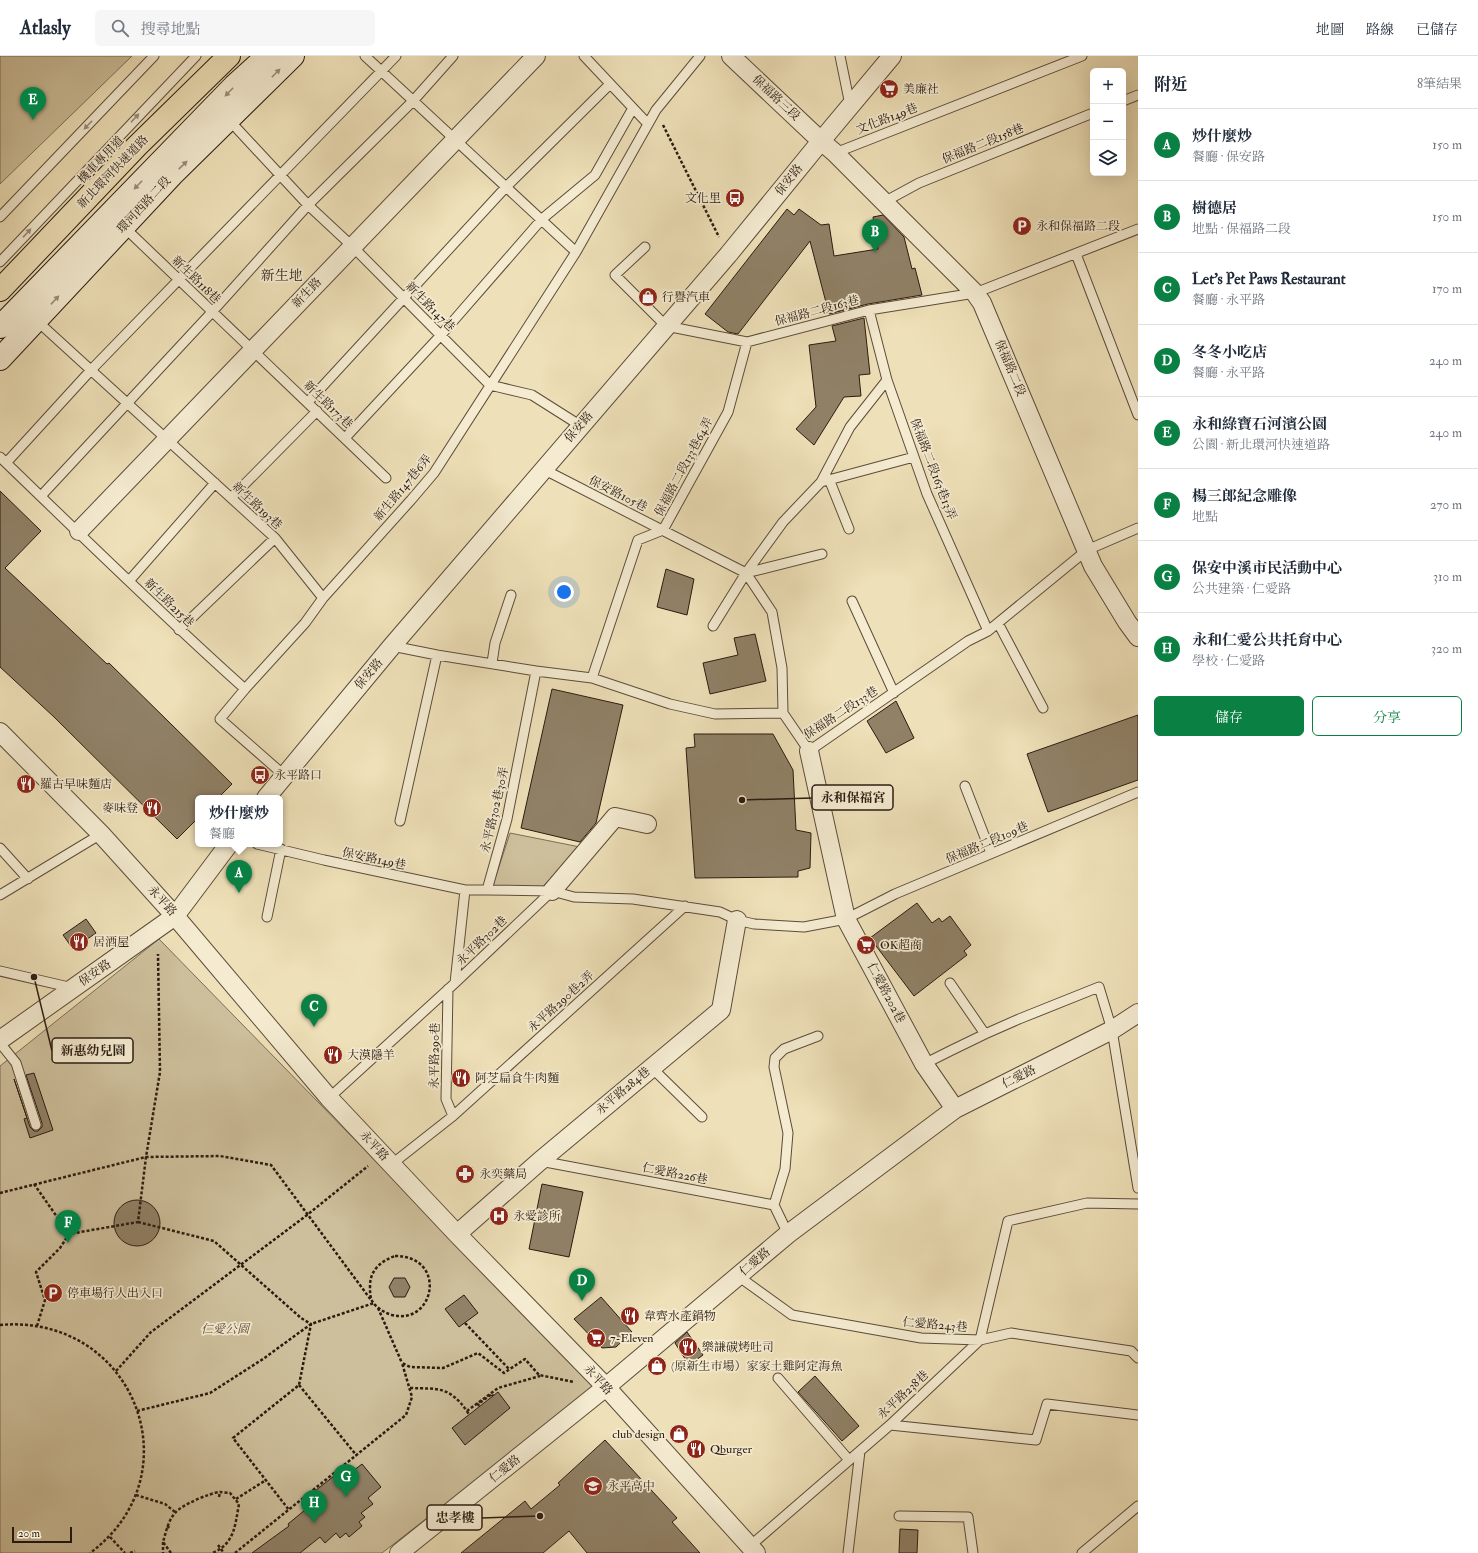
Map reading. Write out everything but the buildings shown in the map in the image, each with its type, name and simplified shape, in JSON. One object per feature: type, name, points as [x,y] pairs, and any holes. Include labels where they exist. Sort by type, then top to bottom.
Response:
[{"type":"highway","name":"新北環河快速道路","points":[[0,290],[137,146],[229,56]]},
{"type":"main road","name":"環河西路二段","points":[[0,327],[234,86],[267,56]]},
{"type":"main road","name":"環河西路二段","points":[[0,359],[172,176],[293,56]]},
{"type":"street","name":"新生路","points":[[78,532],[536,56]]},
{"type":"street","name":"保福路三段","points":[[731,56],[820,141]]},
{"type":"street","name":"保安路","points":[[269,795],[392,646],[728,255],[820,141],[892,56]]},
{"type":"street","name":"保福路二段","points":[[820,141],[835,153],[975,293],[982,303],[1097,572],[1127,622],[1138,637]]},
{"type":"street","name":"永平路","points":[[0,732],[101,834],[175,916],[330,1098],[457,1234],[606,1387],[753,1550]]},
{"type":"street","name":"仁愛路202巷","points":[[809,751],[846,919],[924,1064],[955,1109]]},
{"type":"street","points":[[552,891],[615,817],[647,824]]},
{"type":"street","name":"保安路","points":[[0,1040],[175,916],[226,847]]},
{"type":"street","name":"永平路284巷","points":[[457,1234],[540,1160],[721,1010],[737,920]]},
{"type":"street","name":"仁愛路","points":[[399,1553],[606,1387],[788,1234],[955,1109],[1112,1030],[1138,1013]]},
{"type":"lane","points":[[0,217],[154,56]]},
{"type":"lane","points":[[0,262],[196,56]]},
{"type":"lane","name":"機車專用道","points":[[0,282],[219,56]]},
{"type":"lane","points":[[365,56],[576,252]]},
{"type":"lane","points":[[3,460],[180,280],[396,56]]},
{"type":"lane","points":[[41,496],[212,312],[308,205],[412,101],[453,56]]},
{"type":"lane","points":[[584,56],[648,124]]},
{"type":"lane","name":"新生路147巷6弄","points":[[285,776],[220,719],[305,623],[323,598],[434,473],[576,252],[656,110],[700,56]]},
{"type":"lane","points":[[840,56],[850,105]]},
{"type":"lane","name":"文化路149巷","points":[[835,153],[1082,56]]},
{"type":"lane","points":[[308,402],[506,187],[610,84]]},
{"type":"lane","points":[[1126,100],[1138,94]]},
{"type":"lane","points":[[345,438],[441,335],[542,219],[596,175],[633,108]]},
{"type":"lane","name":"保福路二段158巷","points":[[884,202],[919,183],[1090,114]]},
{"type":"lane","name":"新生路147巷","points":[[229,120],[308,205],[352,246],[490,385]]},
{"type":"lane","name":"新生路118巷","points":[[124,227],[253,350]]},
{"type":"lane","name":"保福路二段163巷","points":[[666,326],[747,342],[869,310],[975,293],[1138,229]]},
{"type":"lane","points":[[644,248],[615,275],[666,326]]},
{"type":"lane","points":[[1076,254],[1138,415]]},
{"type":"lane","name":"保福路二段163巷13弄","points":[[869,310],[887,380],[927,494],[988,631]]},
{"type":"lane","name":"新生路193巷","points":[[36,320],[275,538],[323,598]]},
{"type":"lane","name":"保福路二段133巷64弄","points":[[592,678],[638,540],[664,530],[728,412],[747,342]]},
{"type":"lane","name":"新生路173巷","points":[[253,350],[386,478]]},
{"type":"lane","points":[[713,626],[746,573],[783,522],[825,480],[850,427],[887,380]]},
{"type":"lane","points":[[490,385],[532,395],[581,426]]},
{"type":"lane","points":[[231,498],[317,411]]},
{"type":"lane","points":[[825,480],[914,457]]},
{"type":"lane","name":"新生路215巷","points":[[3,460],[179,630],[245,689]]},
{"type":"lane","name":"保安路105巷","points":[[543,469],[746,573]]},
{"type":"lane","points":[[825,480],[849,530]]},
{"type":"lane","points":[[129,581],[214,483]]},
{"type":"lane","name":"保福路二段133巷","points":[[783,713],[809,751],[968,641],[988,631],[1087,550],[1138,528]]},
{"type":"lane","points":[[179,630],[275,538]]},
{"type":"lane","points":[[746,573],[822,554]]},
{"type":"lane","points":[[392,646],[536,671],[592,678],[670,704],[715,714],[783,713],[782,668],[772,612],[746,573]]},
{"type":"lane","points":[[492,663],[495,643],[511,594]]},
{"type":"lane","points":[[852,601],[894,693]]},
{"type":"lane","points":[[998,623],[1043,708]]},
{"type":"lane","points":[[400,821],[437,655]]},
{"type":"lane","name":"永平路302巷30弄","points":[[487,890],[507,819],[536,671]]},
{"type":"lane","points":[[965,786],[992,853]]},
{"type":"lane","name":"保福路二段109巷","points":[[846,919],[895,894],[1138,792]]},
{"type":"lane","points":[[0,895],[101,834]]},
{"type":"lane","name":"保安路149巷","points":[[271,847],[324,860],[465,890],[487,890]]},
{"type":"lane","points":[[0,848],[28,878]]},
{"type":"lane","points":[[267,918],[281,849]]},
{"type":"lane","name":"永平路290巷","points":[[453,1116],[446,1099],[452,986],[465,890]]},
{"type":"lane","points":[[487,890],[552,891],[574,897],[611,897],[684,906],[720,912],[737,920],[754,924],[804,927],[846,919]]},
{"type":"lane","name":"永平路302巷","points":[[330,1098],[452,986],[552,891]]},
{"type":"lane","name":"永平路290巷2弄","points":[[453,1116],[684,906]]},
{"type":"lane","points":[[0,971],[74,988]]},
{"type":"lane","points":[[950,982],[985,1034]]},
{"type":"lane","points":[[924,1064],[1019,1019],[1099,987],[1112,1030],[1138,1188]]},
{"type":"lane","points":[[788,1234],[774,1205],[785,1169],[788,1133],[774,1067],[775,1058],[784,1049],[818,1036]]},
{"type":"lane","points":[[0,1043],[16,1063],[36,1125]]},
{"type":"lane","points":[[652,1068],[702,1117]]},
{"type":"lane","points":[[388,1160],[453,1116]]},
{"type":"lane","name":"仁愛路226巷","points":[[540,1160],[774,1205]]},
{"type":"lane","points":[[980,1340],[1008,1221],[1087,1203],[1138,1204]]},
{"type":"lane","name":"仁愛路243巷","points":[[738,1276],[792,1315],[921,1338],[980,1340],[1011,1333],[1131,1351],[1138,1358]]},
{"type":"lane","name":"永平路238巷","points":[[753,1550],[849,1460],[890,1425],[980,1340]]},
{"type":"lane","points":[[778,1378],[849,1460]]},
{"type":"lane","points":[[890,1425],[1036,1440],[1047,1404],[1138,1415]]},
{"type":"lane","points":[[848,1553],[860,1451]]},
{"type":"lane","points":[[1082,1553],[1138,1506]]},
{"type":"lane","points":[[899,1516],[968,1518],[973,1553]]},
{"type":"path","points":[[656,110],[728,255]]},
{"type":"path","points":[[138,1222],[146,1157],[160,1072],[158,954]]},
{"type":"path","points":[[0,1193],[146,1157],[220,1156],[271,1165],[374,1303],[402,1363],[410,1388],[412,1397],[406,1415],[235,1553]]},
{"type":"path","points":[[116,1371],[151,1332],[307,1215],[388,1160]]},
{"type":"path","points":[[34,1184],[69,1234]]},
{"type":"path","points":[[37,1326],[45,1300],[36,1272],[60,1248],[69,1234],[138,1222],[214,1241],[240,1266],[310,1324]]},
{"type":"path","points":[[371,1300],[370,1281],[372,1273],[378,1265],[385,1260],[395,1256],[405,1256],[415,1260],[423,1266],[428,1275],[430,1285],[429,1295],[420,1308],[407,1315],[397,1316],[377,1308]]},
{"type":"path","points":[[138,1410],[210,1393],[263,1359],[310,1324],[374,1303]]},
{"type":"path","points":[[465,1323],[509,1369]]},
{"type":"path","points":[[0,1325],[15,1324],[37,1326],[67,1334],[94,1349],[116,1371],[138,1410],[143,1438],[143,1467],[136,1495],[125,1517],[110,1537],[90,1553]]},
{"type":"path","points":[[289,1510],[233,1438],[299,1385],[310,1324]]},
{"type":"path","points":[[402,1363],[410,1367],[443,1368],[478,1353],[504,1372],[525,1359],[540,1375],[581,1384]]},
{"type":"path","points":[[467,1411],[503,1386],[543,1376]]},
{"type":"path","points":[[299,1385],[357,1456]]},
{"type":"path","points":[[410,1388],[440,1389],[453,1395],[469,1415]]},
{"type":"path","points":[[479,1406],[478,1404],[492,1394],[493,1396]]},
{"type":"path","points":[[236,1499],[266,1480]]},
{"type":"path","points":[[219,1497],[220,1492]]},
{"type":"path","points":[[163,1553],[163,1542],[167,1526],[175,1512],[193,1501],[220,1492],[230,1493],[239,1504],[233,1536],[221,1550],[212,1553]]},
{"type":"path","points":[[136,1495],[166,1504],[175,1512]]},
{"type":"path","points":[[167,1526],[171,1529]]},
{"type":"path","points":[[110,1537],[125,1553]]},
{"type":"path","points":[[163,1542],[171,1553]]},
{"type":"path","points":[[218,1545],[224,1553]]},
{"type":"path","points":[[130,1553],[135,1550]]},
{"type":"green space","points":[[0,56],[132,56],[0,184]]},
{"type":"green space","points":[[510,833],[580,847],[536,894],[493,885]]},
{"type":"green space","name":"仁愛公園","points":[[159,939],[596,1387],[382,1553],[0,1553],[0,1066]]},
{"type":"place","name":"美廉社","points":[[889,89]]},
{"type":"place","name":"永和綠寶石河濱公園","points":[[33,120]]},
{"type":"place","name":"文化里","points":[[735,198]]},
{"type":"place","name":"永和保福路二段","points":[[1022,226]]},
{"type":"place","name":"樹德居","points":[[875,252]]},
{"type":"place","name":"行譽汽車","points":[[648,297]]},
{"type":"place","name":"永平路口","points":[[260,775]]},
{"type":"place","name":"羅古早味麵店","points":[[26,784]]},
{"type":"place","name":"永和保福宮","points":[[742,800]]},
{"type":"place","name":"麥味登","points":[[152,808]]},
{"type":"place","name":"炒什麼炒","points":[[239,893]]},
{"type":"place","name":"居酒屋","points":[[79,942]]},
{"type":"place","name":"OK超商","points":[[866,945]]},
{"type":"place","name":"新惠幼兒園","points":[[34,977]]},
{"type":"place","name":"Let's Pet Paws Restaurant","points":[[314,1027]]},
{"type":"place","name":"大漠隱羊","points":[[333,1055]]},
{"type":"place","name":"阿芝扁食牛肉麵","points":[[461,1078]]},
{"type":"place","name":"永奕藥局","points":[[465,1174]]},
{"type":"place","name":"永愛診所","points":[[499,1216]]},
{"type":"place","name":"楊三郎紀念雕像","points":[[68,1243]]},
{"type":"place","name":"停車場行人出入口","points":[[53,1293]]},
{"type":"place","name":"冬冬小吃店","points":[[582,1301]]},
{"type":"place","name":"韋齊水產鍋物","points":[[630,1316]]},
{"type":"place","name":"7-Eleven","points":[[596,1338]]},
{"type":"place","name":"樂謙碳烤吐司","points":[[688,1347]]},
{"type":"place","name":"(原新生市場）家家土雞阿定海魚","points":[[657,1366]]},
{"type":"place","name":"club design","points":[[679,1434]]},
{"type":"place","name":"Qburger","points":[[696,1449]]},
{"type":"place","name":"永平高中","points":[[593,1486]]},
{"type":"place","name":"保安中溪市民活動中心","points":[[346,1497]]},
{"type":"place","name":"忠孝樓","points":[[540,1516]]},
{"type":"place","name":"永和仁愛公共托育中心","points":[[314,1523]]},
{"type":"district","name":"新生地","points":[[282,275]]}]
